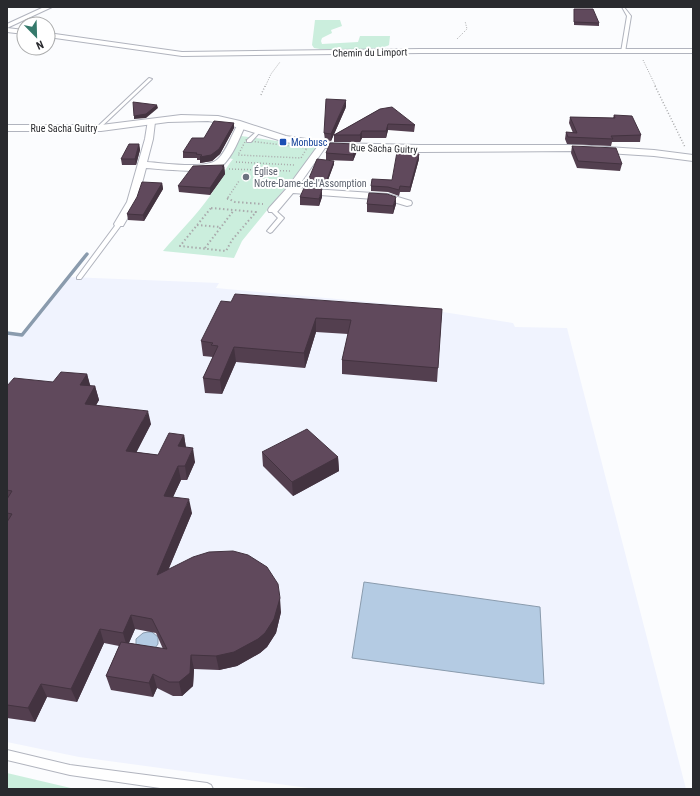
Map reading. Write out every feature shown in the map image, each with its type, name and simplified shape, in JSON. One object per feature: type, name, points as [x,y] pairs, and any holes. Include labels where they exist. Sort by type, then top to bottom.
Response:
[{"type":"street","points":[[7,26],[49,7]]},
{"type":"street","name":"Chemin du Limport","points":[[56,36],[182,54],[286,54],[421,51],[693,51]]},
{"type":"street","name":"Rue Sacha Guitry","points":[[7,128],[98,128],[207,118],[226,120],[258,132],[285,139],[323,145],[421,149],[607,149],[649,152],[692,158]]},
{"type":"street","points":[[119,224],[132,202],[149,138],[151,122]]},
{"type":"street","points":[[141,164],[204,168],[215,166],[227,152],[241,126]]},
{"type":"street","points":[[272,210],[290,190],[323,145]]},
{"type":"street","points":[[290,190],[388,197],[407,203]]},
{"type":"lane","points":[[623,7],[629,21],[623,52]]},
{"type":"lane","points":[[98,128],[137,94],[150,79]]},
{"type":"lane","points":[[249,141],[258,132]]},
{"type":"lane","points":[[215,166],[225,169]]},
{"type":"lane","points":[[270,231],[281,218],[272,210]]},
{"type":"lane","points":[[79,278],[119,224]]},
{"type":"lane","points":[[7,756],[70,770],[207,789]]},
{"type":"path","points":[[457,39],[467,29],[465,21]]},
{"type":"path","points":[[640,52],[692,158]]},
{"type":"path","points":[[261,95],[271,74],[286,54]]},
{"type":"path","points":[[288,175],[301,158],[307,148],[246,140],[238,155],[301,158]]},
{"type":"path","points":[[233,162],[296,165]]},
{"type":"path","points":[[225,169],[290,171]]},
{"type":"path","points":[[239,181],[227,199],[235,202],[263,204]]},
{"type":"path","points":[[211,208],[256,212],[232,240],[226,251],[180,246],[197,225],[211,208]]},
{"type":"path","points":[[204,248],[234,210]]},
{"type":"path","points":[[197,225],[220,227]]},
{"type":"shaded area","points":[[69,277],[219,283],[216,288],[392,304],[513,323],[515,327],[567,328],[686,789],[316,789],[79,757],[7,742],[7,332],[24,334]]},
{"type":"green space","points":[[315,20],[340,20],[342,26],[331,30],[332,33],[322,38],[322,44],[358,42],[360,36],[390,36],[389,45],[366,49],[314,48],[312,45]]},
{"type":"green space","points":[[241,136],[314,146],[317,149],[242,241],[234,258],[163,251],[210,196],[233,159],[227,158]]},
{"type":"green space","points":[[7,773],[75,789],[7,789]]},
{"type":"water","points":[[364,582],[540,607],[544,684],[352,658]]},
{"type":"water","points":[[152,632],[158,637],[158,644],[155,648],[136,647],[136,639],[143,633]]},
{"type":"building","points":[[574,9],[593,9],[599,23],[574,22]]},
{"type":"building","points":[[326,99],[346,100],[331,134],[324,133]]},
{"type":"building","points":[[133,102],[157,105],[146,114],[134,116]]},
{"type":"building","points":[[392,107],[415,125],[388,124],[386,131],[362,131],[360,135],[334,135],[380,109]]},
{"type":"building","points":[[614,115],[632,116],[641,135],[611,136],[613,139],[568,137],[566,132],[577,133],[570,117],[615,118]]},
{"type":"building","points":[[214,121],[234,123],[219,149],[211,155],[200,157],[202,155],[196,154],[197,153],[183,152],[192,138],[204,138]]},
{"type":"building","points":[[330,143],[357,144],[353,155],[326,153]]},
{"type":"building","points":[[129,144],[139,144],[135,159],[121,159]]},
{"type":"building","points":[[572,146],[616,148],[622,164],[578,161]]},
{"type":"building","points":[[397,152],[419,154],[410,187],[400,186],[399,190],[388,187],[371,186],[372,179],[392,180]]},
{"type":"building","points":[[317,159],[334,161],[325,185],[307,183]]},
{"type":"building","points":[[224,165],[210,188],[178,186],[193,166]]},
{"type":"building","points":[[142,182],[162,183],[143,215],[127,214],[137,197]]},
{"type":"building","points":[[304,188],[322,189],[319,199],[300,197]]},
{"type":"building","points":[[369,193],[387,194],[396,197],[393,206],[367,204]]},
{"type":"building","points":[[235,294],[442,309],[438,368],[342,360],[351,320],[316,318],[304,353],[234,347],[220,380],[203,378],[218,346],[211,345],[213,343],[201,341],[221,301],[231,302]]},
{"type":"building","points":[[61,372],[87,374],[80,385],[95,386],[85,404],[148,411],[126,451],[158,455],[169,433],[184,435],[178,446],[193,448],[185,466],[178,466],[164,496],[189,499],[157,575],[193,557],[209,552],[233,551],[248,555],[267,567],[278,584],[280,598],[274,619],[265,633],[258,639],[234,652],[216,656],[191,655],[190,673],[179,682],[169,682],[153,674],[149,683],[106,676],[121,642],[167,649],[152,619],[131,615],[123,633],[100,629],[71,689],[41,684],[28,708],[7,705],[7,522],[12,514],[7,513],[7,499],[12,491],[7,490],[7,386],[14,378],[53,382]]},
{"type":"building","points":[[307,429],[338,457],[292,482],[262,452]]},
{"type":"waterway","points":[[7,333],[22,335],[87,254]]},
{"type":"place","name":"Monbusc","points":[[283,142]]},
{"type":"place","name":"Église Notre-Dame-de-l'Assomption","points":[[246,177]]}]
